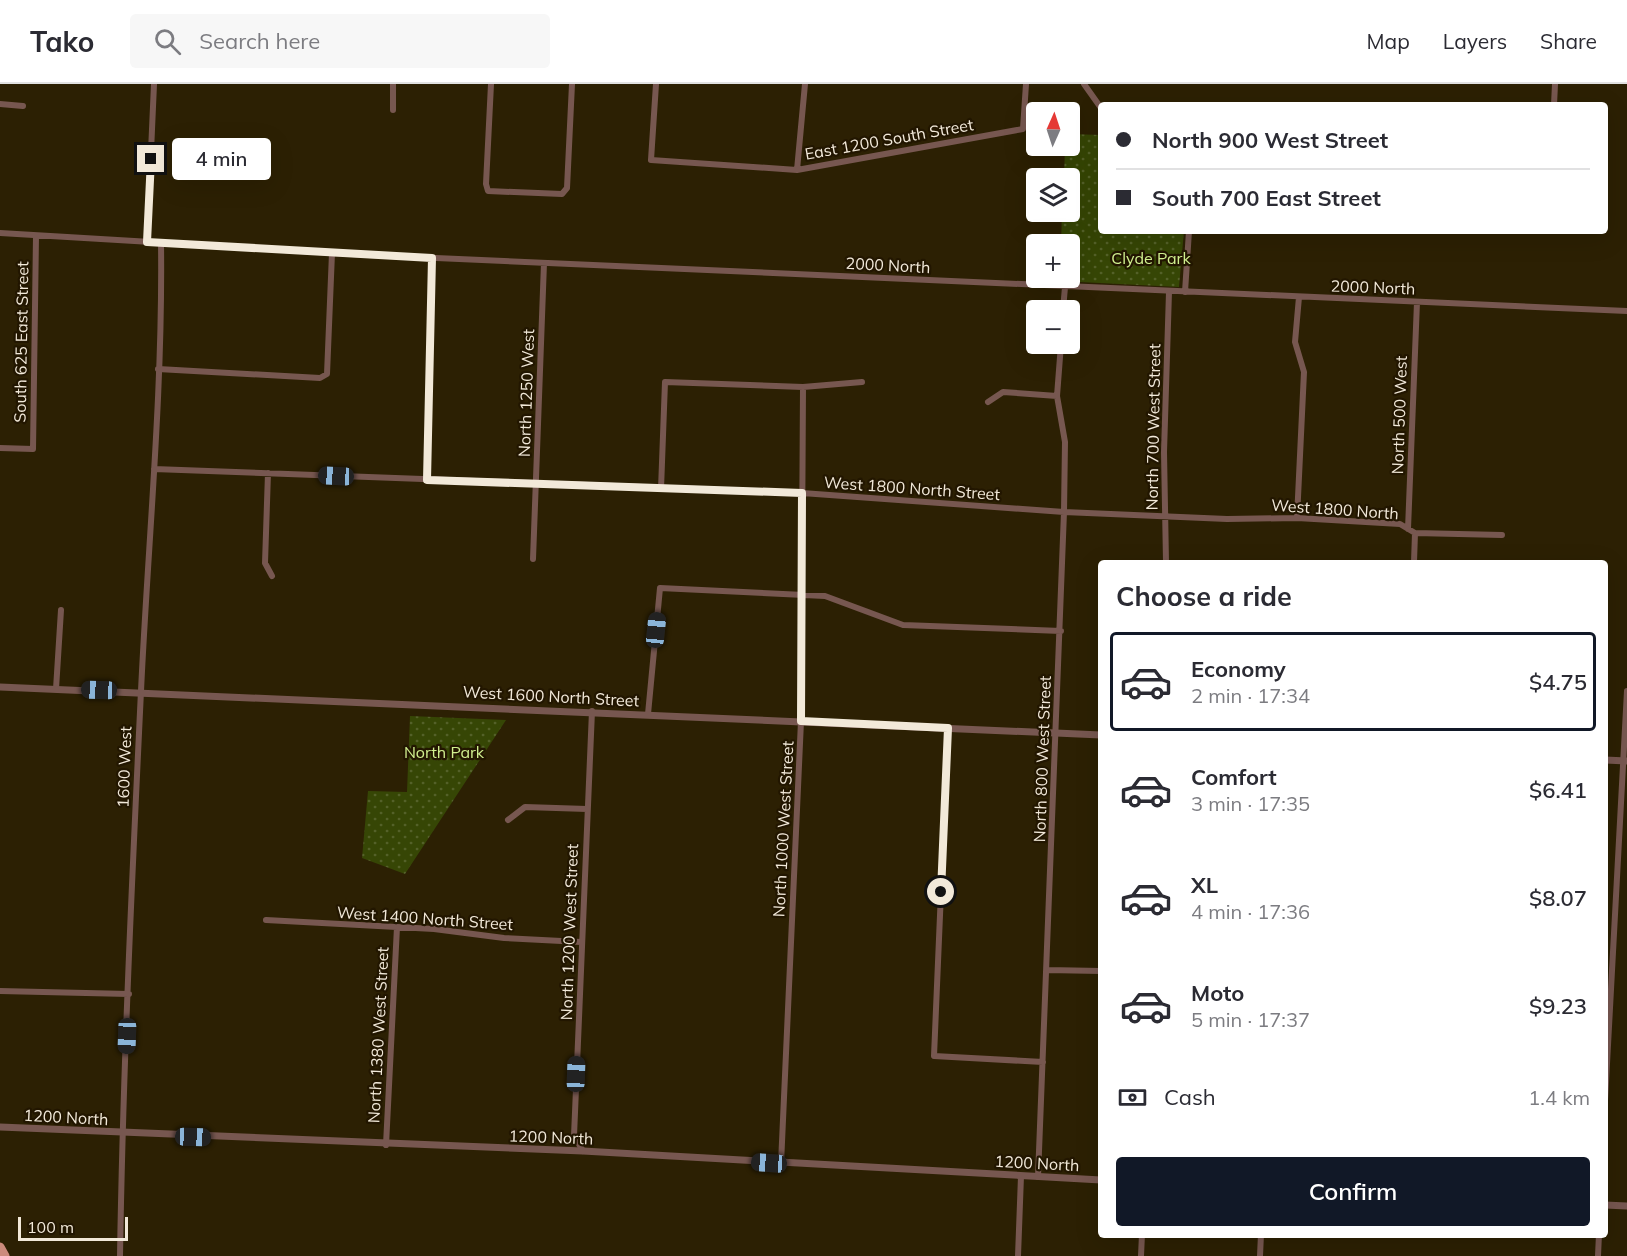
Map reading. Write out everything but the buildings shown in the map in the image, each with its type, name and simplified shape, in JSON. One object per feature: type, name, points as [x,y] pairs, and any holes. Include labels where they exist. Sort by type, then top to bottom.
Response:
[{"type":"main road","points":[[0,1247],[5,1256]]},
{"type":"street","points":[[147,242],[154,84]]},
{"type":"street","points":[[393,84],[393,110]]},
{"type":"street","points":[[491,84],[486,184],[488,191],[562,194],[567,188],[572,84]]},
{"type":"street","name":"East 1200 South Street","points":[[656,84],[651,160],[797,170],[1023,129],[1026,84]]},
{"type":"street","points":[[797,170],[805,84]]},
{"type":"street","points":[[1084,84],[1098,104]]},
{"type":"street","points":[[1554,102],[1556,84]]},
{"type":"street","points":[[0,104],[23,106]]},
{"type":"street","name":"2000 North","points":[[0,233],[332,253],[1026,285]]},
{"type":"street","points":[[1185,292],[1189,234]]},
{"type":"street","name":"South 625 East Street","points":[[0,448],[33,449],[36,236]]},
{"type":"street","name":"1600 West","points":[[120,1256],[122,1134],[141,692],[154,469],[161,243]]},
{"type":"street","points":[[158,369],[320,378],[327,374],[332,253]]},
{"type":"street","points":[[427,480],[432,258]]},
{"type":"street","name":"North 1250 West","points":[[533,559],[544,263]]},
{"type":"street","name":"2000 North","points":[[1080,288],[1627,311]]},
{"type":"street","name":"North 700 West Street","points":[[1166,560],[1164,452],[1169,292]]},
{"type":"street","points":[[1297,518],[1304,372],[1295,342],[1299,297]]},
{"type":"street","name":"North 500 West","points":[[1414,560],[1412,531],[1417,302]]},
{"type":"street","name":"North 800 West Street","points":[[1038,1177],[1061,631],[1065,442],[1057,396],[1060,354]]},
{"type":"street","points":[[661,489],[665,382],[802,387],[862,382]]},
{"type":"street","name":"North 1000 West Street","points":[[781,1164],[801,721],[802,387]]},
{"type":"street","points":[[988,402],[1003,392],[1057,396]]},
{"type":"street","name":"West 1800 North Street","points":[[154,469],[802,493],[1165,517]]},
{"type":"street","points":[[268,473],[265,563],[272,576]]},
{"type":"street","name":"West 1800 North","points":[[1165,517],[1297,518],[1400,524],[1412,531],[1502,535]]},
{"type":"street","points":[[648,714],[660,588],[825,596],[903,625],[1061,631]]},
{"type":"street","points":[[56,688],[62,610]]},
{"type":"street","name":"West 1600 North Street","points":[[0,687],[592,711],[1098,735]]},
{"type":"street","points":[[1608,1050],[1627,692]]},
{"type":"street","name":"North 1200 West Street","points":[[584,1151],[574,1136],[592,711]]},
{"type":"street","points":[[948,728],[934,1056],[1043,1062]]},
{"type":"street","points":[[1608,760],[1625,761]]},
{"type":"street","points":[[508,820],[525,807],[587,809]]},
{"type":"street","name":"West 1400 North Street","points":[[266,920],[397,927],[581,942]]},
{"type":"street","name":"North 1380 West Street","points":[[386,1145],[397,927]]},
{"type":"street","points":[[1047,970],[1098,971]]},
{"type":"street","points":[[0,991],[129,994]]},
{"type":"street","name":"1200 North","points":[[0,1127],[386,1145],[584,1151],[781,1164],[1098,1180]]},
{"type":"street","points":[[1018,1256],[1021,1176]]},
{"type":"street","points":[[1608,1204],[1627,1206]]},
{"type":"street","points":[[1141,1256],[1142,1238]]},
{"type":"street","points":[[1260,1256],[1261,1238]]},
{"type":"street","points":[[1598,1256],[1599,1238]]},
{"type":"green space","name":"Clyde Park","points":[[1080,134],[1098,135],[1098,234],[1184,234],[1179,287],[1080,282],[1080,234],[1061,234],[1062,222],[1080,222],[1080,168],[1064,168],[1065,156],[1080,156]]},
{"type":"green space","name":"North Park","points":[[410,716],[506,720],[405,874],[362,858],[368,791],[407,792]]},
{"type":"route","points":[[151,159],[147,242],[432,258],[427,480],[802,493],[801,721],[948,728],[941,892]]}]
